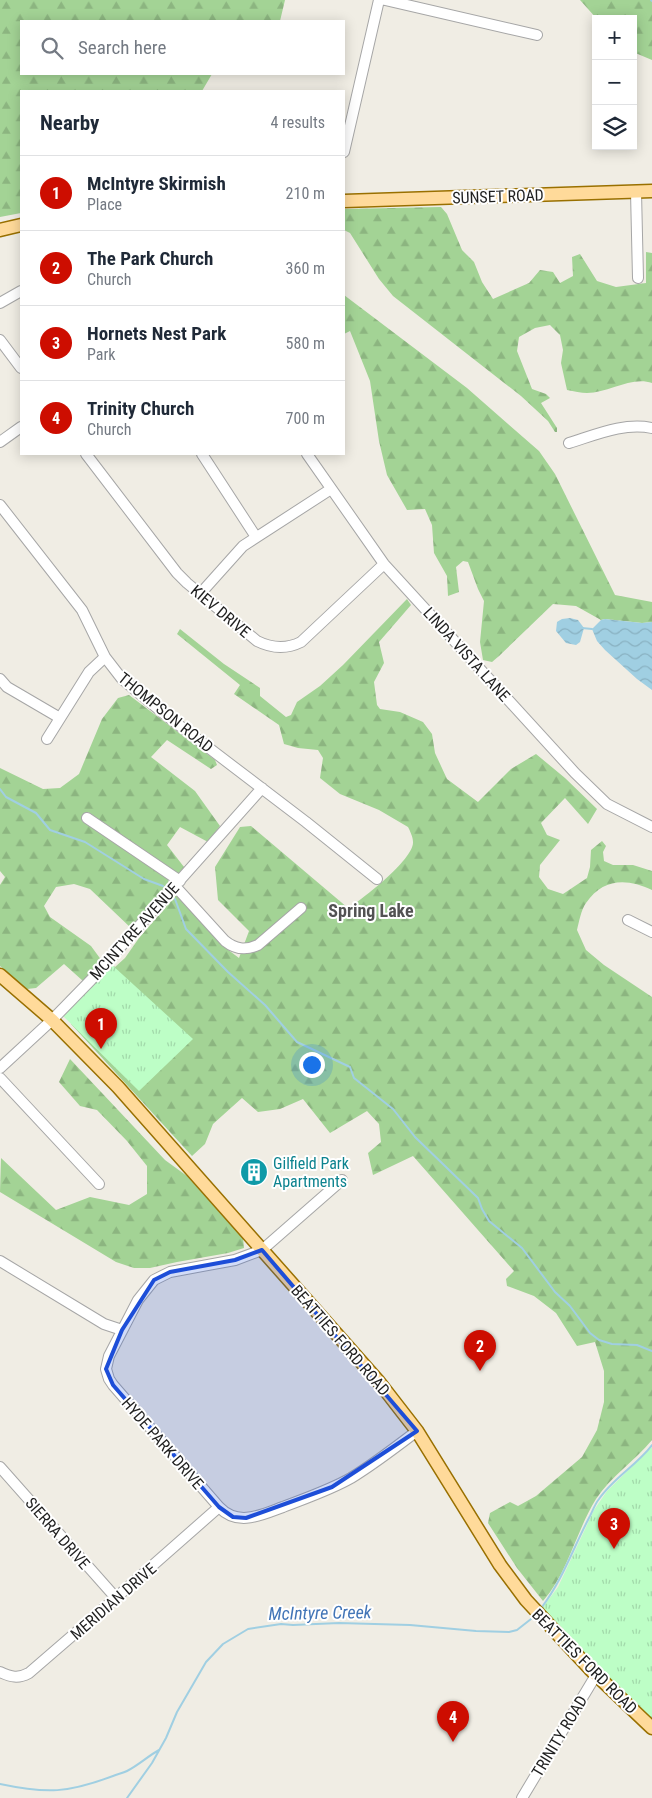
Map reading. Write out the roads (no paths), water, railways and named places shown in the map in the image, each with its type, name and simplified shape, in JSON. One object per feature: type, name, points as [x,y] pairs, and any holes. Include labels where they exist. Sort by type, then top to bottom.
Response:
[{"type":"main road","name":"SUNSET ROAD","points":[[345,201],[652,191]]},
{"type":"main road","points":[[0,230],[20,225]]},
{"type":"main road","name":"BEATTIES FORD ROAD","points":[[0,975],[52,1020],[118,1087],[383,1387],[418,1431],[514,1585],[532,1608],[596,1675],[652,1728]]},
{"type":"street","points":[[345,148],[379,0]]},
{"type":"street","points":[[385,0],[537,36]]},
{"type":"street","points":[[636,192],[638,278]]},
{"type":"street","points":[[0,303],[20,292]]},
{"type":"street","points":[[0,340],[20,367]]},
{"type":"street","points":[[0,442],[20,428]]},
{"type":"street","points":[[569,443],[618,428],[652,428]]},
{"type":"street","name":"KIEV DRIVE","points":[[87,455],[177,573],[256,641],[267,646],[285,648],[294,646],[308,637],[384,564]]},
{"type":"street","points":[[203,455],[256,537]]},
{"type":"street","name":"LINDA VISTA LANE","points":[[308,455],[384,564],[595,794],[618,810],[652,827]]},
{"type":"street","points":[[200,594],[231,559],[256,537],[331,489]]},
{"type":"street","name":"THOMPSON ROAD","points":[[0,505],[82,610],[112,668],[132,688],[377,879]]},
{"type":"street","points":[[47,739],[89,672],[105,657]]},
{"type":"street","points":[[0,679],[7,687],[60,718]]},
{"type":"street","name":"MCINTYRE AVENUE","points":[[0,1068],[52,1020],[111,958],[262,788]]},
{"type":"street","points":[[87,818],[177,883],[230,945],[242,949],[258,945],[301,908]]},
{"type":"street","points":[[628,920],[652,932]]},
{"type":"street","points":[[0,1078],[99,1184]]},
{"type":"street","points":[[262,1250],[342,1180]]},
{"type":"street","name":"HYDE PARK DRIVE","points":[[262,1250],[235,1260],[184,1268],[154,1280],[143,1292],[122,1330],[107,1363],[106,1369],[113,1386],[219,1507],[233,1517],[246,1518],[264,1514],[311,1497],[350,1478],[418,1431]]},
{"type":"street","points":[[0,1261],[104,1324],[122,1330]]},
{"type":"street","name":"SIERRA DRIVE","points":[[0,1467],[116,1598]]},
{"type":"street","name":"MERIDIAN DRIVE","points":[[0,1672],[15,1678],[29,1673],[219,1507]]},
{"type":"street","name":"TRINITY ROAD","points":[[522,1798],[596,1675]]},
{"type":"water","points":[[570,618],[578,620],[584,628],[580,642],[576,645],[566,643],[556,631],[557,622]]},
{"type":"water","points":[[601,620],[642,623],[652,622],[652,690],[637,679],[597,641],[592,629]]},
{"type":"waterway","points":[[582,628],[592,629]]},
{"type":"waterway","points":[[0,789],[6,797],[36,813],[50,830],[85,842],[144,879],[163,886]]},
{"type":"waterway","points":[[175,899],[186,929],[228,972],[265,1005],[297,1042],[350,1067],[354,1078],[393,1109],[415,1137],[478,1198],[489,1221],[522,1248],[555,1292],[570,1306],[590,1333],[599,1340],[612,1344],[637,1345],[652,1351]]},
{"type":"waterway","name":"McIntyre Creek","points":[[542,1607],[562,1574],[598,1501],[605,1491],[652,1445]]},
{"type":"waterway","name":"McIntyre Creek","points":[[127,1798],[152,1763],[166,1738],[177,1712],[206,1662],[223,1644],[248,1629],[281,1624],[339,1623],[410,1625],[509,1632],[517,1630],[531,1619]]},
{"type":"waterway","name":"McIntyre Creek","points":[[0,1784],[31,1789],[70,1789],[125,1772],[159,1750]]},
{"type":"place","name":"McIntyre Skirmish","points":[[101,1049]]},
{"type":"place","name":"Gilfield Park Apartments","points":[[254,1172]]},
{"type":"place","name":"The Park Church","points":[[480,1371]]},
{"type":"place","name":"Hornets Nest Park","points":[[614,1549]]},
{"type":"place","name":"Trinity Church","points":[[453,1742]]},
{"type":"district","name":"Spring Lake","points":[[371,911]]}]
